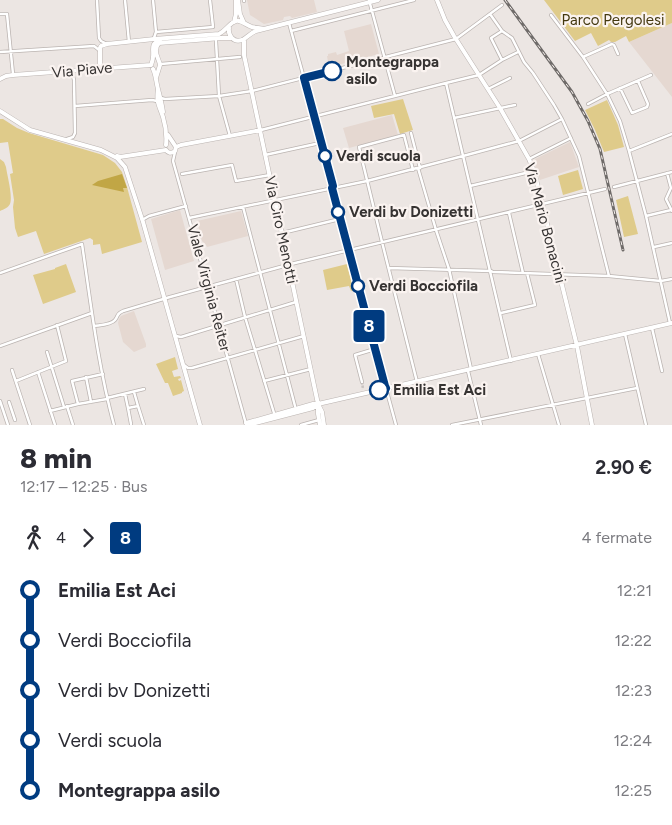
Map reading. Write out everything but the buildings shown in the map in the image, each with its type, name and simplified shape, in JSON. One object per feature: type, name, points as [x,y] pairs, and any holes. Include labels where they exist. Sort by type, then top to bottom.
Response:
[{"type":"main road","points":[[100,68],[100,48],[107,44],[219,34],[229,28],[234,22],[237,0]]},
{"type":"main road","points":[[237,0],[240,14],[248,29],[245,37]]},
{"type":"main road","points":[[156,78],[159,64],[156,47],[159,43],[221,38],[234,40],[264,28],[378,0]]},
{"type":"main road","name":"Via Mario Bonacini","points":[[438,1],[445,20],[456,39],[530,159],[577,346],[592,425]]},
{"type":"main road","points":[[234,22],[239,21],[264,28]]},
{"type":"main road","points":[[229,28],[229,35],[234,40]]},
{"type":"main road","points":[[167,149],[167,134],[152,65],[153,46],[158,41],[202,35]]},
{"type":"main road","name":"Via Ciro Menotti","points":[[242,56],[245,37]]},
{"type":"main road","name":"Via Ciro Menotti","points":[[234,40],[242,56],[252,91],[318,404],[322,412],[321,421],[324,425]]},
{"type":"main road","points":[[152,65],[159,64]]},
{"type":"main road","points":[[152,65],[156,69],[159,64]]},
{"type":"main road","name":"Via Piave","points":[[0,79],[13,75],[152,65]]},
{"type":"main road","points":[[0,111],[30,130],[109,152],[120,158],[167,149],[172,153],[175,147]]},
{"type":"main road","points":[[167,149],[169,143],[175,147],[261,130]]},
{"type":"main road","points":[[167,134],[175,147]]},
{"type":"main road","points":[[101,150],[118,158],[125,167],[165,298],[200,425]]},
{"type":"main road","points":[[247,424],[313,408],[318,404],[364,391],[417,382],[671,323]]},
{"type":"street","points":[[94,46],[99,38],[97,0]]},
{"type":"street","points":[[125,0],[129,42]]},
{"type":"street","points":[[153,0],[156,32],[154,39]]},
{"type":"street","points":[[156,32],[212,27],[210,0]]},
{"type":"street","points":[[292,32],[414,0]]},
{"type":"street","points":[[369,1],[395,96]]},
{"type":"street","points":[[75,106],[219,96],[252,91],[456,39],[502,5]]},
{"type":"street","points":[[0,14],[7,14],[13,75]]},
{"type":"street","points":[[490,14],[502,31],[512,38],[518,52],[562,119],[572,138],[589,193],[609,276]]},
{"type":"street","points":[[551,15],[583,57],[607,94],[620,121],[654,247],[660,284],[671,323]]},
{"type":"street","points":[[289,22],[330,186],[396,425]]},
{"type":"street","points":[[502,31],[491,38],[502,60]]},
{"type":"street","points":[[99,38],[107,44]]},
{"type":"street","points":[[216,41],[219,96],[230,136]]},
{"type":"street","points":[[583,57],[612,44],[618,54]]},
{"type":"street","points":[[0,52],[94,46],[100,48]]},
{"type":"street","points":[[261,130],[479,75],[518,52]]},
{"type":"street","points":[[159,64],[242,56]]},
{"type":"street","points":[[66,140],[75,135],[74,80],[68,71]]},
{"type":"street","points":[[588,104],[651,74]]},
{"type":"street","points":[[488,89],[510,78]]},
{"type":"street","points":[[620,88],[632,113],[648,104],[638,81]]},
{"type":"street","points":[[446,82],[511,361]]},
{"type":"street","points":[[454,118],[515,104]]},
{"type":"street","points":[[189,218],[413,170],[519,141],[562,119]]},
{"type":"street","points":[[411,133],[436,230],[449,269],[481,425]]},
{"type":"street","points":[[629,151],[672,134]]},
{"type":"street","points":[[413,170],[404,135],[359,147],[417,382]]},
{"type":"street","points":[[530,159],[572,138]]},
{"type":"street","points":[[265,155],[320,143]]},
{"type":"street","name":"Viale Virginia Reiter","points":[[175,147],[173,161],[247,424]]},
{"type":"street","points":[[167,149],[173,161]]},
{"type":"street","points":[[182,174],[232,165],[236,181],[270,175]]},
{"type":"street","points":[[470,186],[534,171]]},
{"type":"street","points":[[614,187],[672,172]]},
{"type":"street","points":[[646,216],[672,210],[666,199],[671,188],[667,173]]},
{"type":"street","points":[[94,326],[111,323],[120,312],[208,286],[348,250],[606,189]]},
{"type":"street","points":[[142,220],[146,217],[186,206]]},
{"type":"street","points":[[243,207],[296,406]]},
{"type":"street","points":[[501,313],[535,305],[509,213]]},
{"type":"street","points":[[282,232],[340,220]]},
{"type":"street","points":[[654,247],[672,243]]},
{"type":"street","points":[[0,273],[82,244],[97,351],[114,425]]},
{"type":"street","points":[[389,268],[491,270],[493,272],[671,280]]},
{"type":"street","points":[[236,279],[245,317],[274,413]]},
{"type":"street","points":[[176,336],[181,337],[296,302]]},
{"type":"street","points":[[0,346],[92,313]]},
{"type":"street","points":[[16,381],[66,361],[57,325]]},
{"type":"street","points":[[652,328],[662,371]]},
{"type":"street","points":[[625,334],[646,425]]},
{"type":"street","points":[[184,365],[192,368],[304,336]]},
{"type":"street","points":[[362,382],[355,355],[375,349]]},
{"type":"street","points":[[47,352],[73,425]]},
{"type":"street","points":[[538,354],[559,425]]},
{"type":"street","points":[[264,381],[311,369]]},
{"type":"street","points":[[12,370],[30,425]]},
{"type":"street","points":[[38,372],[55,425]]},
{"type":"street","points":[[78,404],[72,381],[103,374]]},
{"type":"street","points":[[86,377],[91,402]]},
{"type":"street","points":[[452,425],[637,388]]},
{"type":"street","points":[[50,411],[144,389]]},
{"type":"street","points":[[134,392],[144,425]]},
{"type":"street","points":[[125,394],[131,424]]},
{"type":"street","points":[[0,401],[8,425]]},
{"type":"street","points":[[10,402],[15,420]]},
{"type":"street","points":[[128,408],[138,406]]},
{"type":"street","points":[[301,425],[321,421]]},
{"type":"shaded area","points":[[247,0],[314,0],[317,12],[292,18],[290,16],[284,17],[283,20],[264,24],[250,15]]},
{"type":"shaded area","points":[[672,23],[672,97],[629,42]]},
{"type":"shaded area","points":[[371,24],[379,54],[330,67],[327,64],[328,54],[336,52],[337,55],[349,51],[344,31]]},
{"type":"shaded area","points":[[392,115],[398,135],[349,148],[343,128]]},
{"type":"shaded area","points":[[570,142],[579,167],[540,180],[533,160]]},
{"type":"shaded area","points":[[122,174],[127,188],[123,188],[124,192],[92,185],[98,181]]},
{"type":"shaded area","points":[[180,210],[194,261],[165,270],[151,219]]},
{"type":"shaded area","points":[[241,211],[248,236],[207,247],[202,241],[197,221]]},
{"type":"shaded area","points":[[134,311],[146,347],[134,352],[123,342],[118,323],[121,316]]},
{"type":"green space","name":"Parco Pergolesi","points":[[544,0],[672,0],[672,23],[629,42],[626,36],[615,42],[609,40],[598,46],[591,33],[575,41]]},
{"type":"green space","points":[[403,99],[413,130],[400,134],[394,114],[374,118],[371,106]]},
{"type":"green space","points":[[607,100],[618,125],[624,147],[604,152],[585,110]]},
{"type":"green space","points":[[0,119],[29,133],[103,155],[115,163],[122,172],[142,242],[102,254],[100,244],[93,245],[93,240],[90,238],[44,254],[36,231],[18,237],[15,228],[14,200],[10,174],[13,173],[8,142],[0,143]]},
{"type":"green space","points":[[0,159],[6,167],[11,200],[6,208],[0,211]]},
{"type":"green space","points":[[578,170],[583,189],[563,195],[558,176]]},
{"type":"green space","points":[[628,196],[638,234],[624,237],[616,200]]},
{"type":"green space","points":[[66,264],[76,292],[43,304],[33,275]]},
{"type":"green space","points":[[347,264],[354,290],[351,291],[349,286],[327,290],[323,270]]},
{"type":"green space","points":[[175,357],[178,369],[172,371],[174,377],[180,376],[181,378],[178,379],[179,381],[181,380],[184,391],[173,396],[168,383],[165,383],[156,364]]},
{"type":"tunnel","points":[[362,382],[363,389]]},
{"type":"railway","points":[[505,0],[572,92],[588,121],[600,149],[623,250]]},
{"type":"bus line","name":"8","points":[[332,71],[304,78],[333,186],[340,220],[386,388],[379,390]]},
{"type":"place","name":"Montegrappa asilo","points":[[332,71]]},
{"type":"place","name":"Verdi scuola","points":[[325,156]]},
{"type":"place","name":"Verdi bv Donizetti","points":[[338,212]]},
{"type":"place","name":"Verdi Bocciofila","points":[[358,286]]},
{"type":"place","name":"Emilia Est Aci","points":[[379,390]]}]
